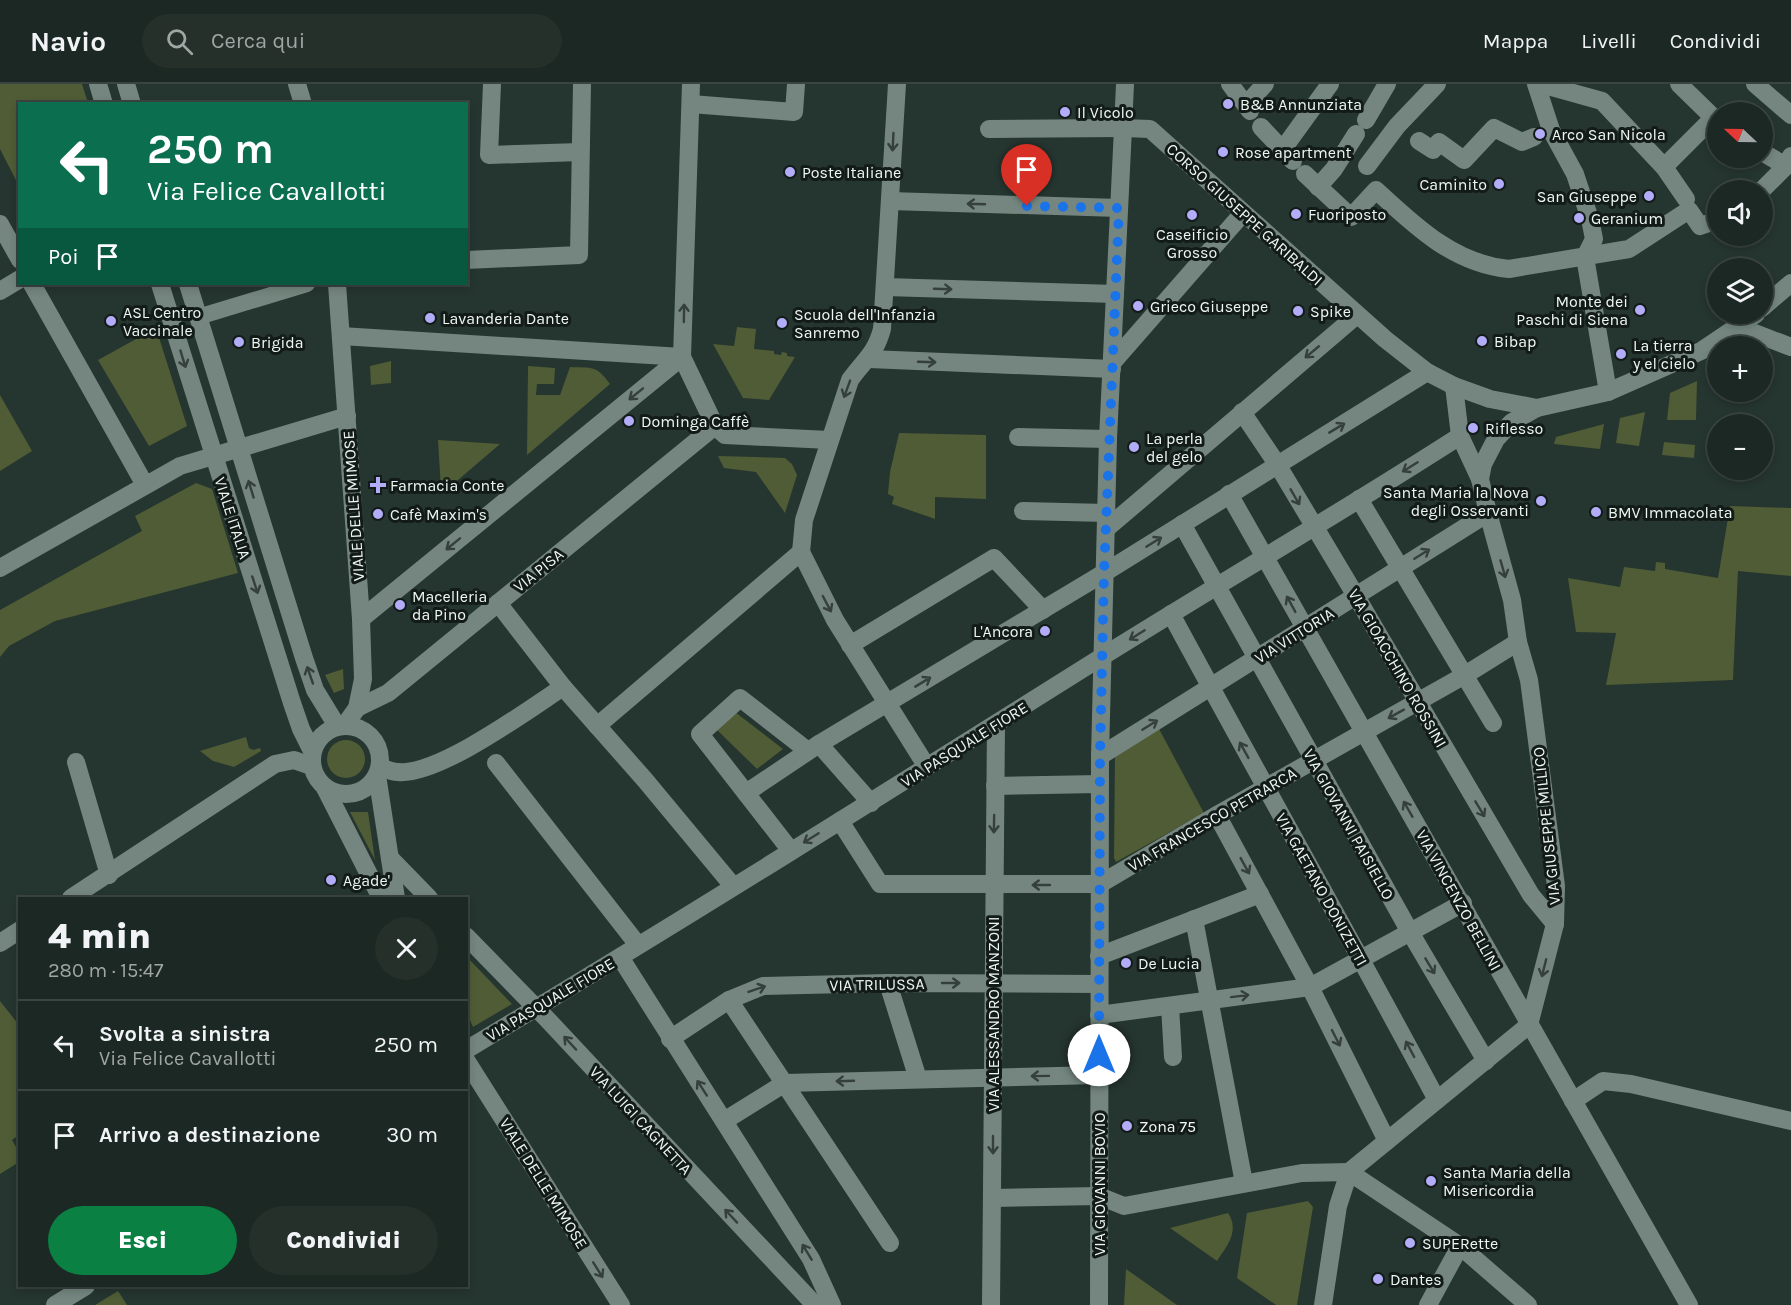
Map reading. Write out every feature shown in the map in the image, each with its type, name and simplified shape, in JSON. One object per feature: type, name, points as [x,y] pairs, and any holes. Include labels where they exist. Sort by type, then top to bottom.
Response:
[{"type":"street","points":[[98,84],[103,102]]},
{"type":"street","points":[[128,84],[132,102]]},
{"type":"street","points":[[297,84],[302,102]]},
{"type":"street","points":[[492,84],[489,155],[580,152]]},
{"type":"street","points":[[468,260],[579,255],[582,84]]},
{"type":"street","points":[[691,84],[682,357],[715,426],[725,435],[829,440]]},
{"type":"street","points":[[691,104],[794,112],[796,84]]},
{"type":"street","points":[[897,84],[882,329],[877,346],[869,360],[850,380],[804,519],[801,552],[850,645],[927,767]]},
{"type":"street","points":[[1123,128],[1125,84]]},
{"type":"street","points":[[1230,84],[1248,108],[1265,84]]},
{"type":"street","points":[[1294,161],[1330,84]]},
{"type":"street","points":[[1318,187],[1334,169],[1387,84]]},
{"type":"street","points":[[1367,166],[1398,126],[1437,84]]},
{"type":"street","points":[[1536,84],[1544,133],[1575,174],[1590,219],[1594,239],[1585,257],[1599,394]]},
{"type":"street","points":[[1541,84],[1602,101],[1664,167],[1686,199]]},
{"type":"street","points":[[1679,84],[1707,112]]},
{"type":"street","points":[[1755,84],[1791,115]]},
{"type":"street","points":[[1262,127],[1318,187],[1351,217],[1376,190],[1421,232],[1445,247],[1493,267],[1509,269],[1629,249],[1689,210],[1700,226],[1707,224]]},
{"type":"street","points":[[1664,167],[1707,127]]},
{"type":"street","name":"VIA GIOVANNI BOVIO","points":[[1099,1305],[1100,756],[1108,440],[1123,128]]},
{"type":"street","points":[[1419,141],[1433,150],[1439,142],[1464,160],[1494,128],[1522,141],[1544,133]]},
{"type":"street","name":"CORSO GIUSEPPE GARIBALDI","points":[[989,129],[1150,129],[1357,315],[1427,372],[1454,386],[1490,399],[1537,408],[1599,394],[1701,351],[1743,324]]},
{"type":"street","points":[[1771,180],[1788,161],[1773,156]]},
{"type":"street","points":[[890,201],[1119,208]]},
{"type":"street","points":[[869,360],[1112,366],[1243,213]]},
{"type":"street","points":[[0,224],[18,257]]},
{"type":"street","points":[[0,291],[18,280]]},
{"type":"street","points":[[1773,299],[1791,283]]},
{"type":"street","points":[[33,285],[145,485]]},
{"type":"street","name":"VIALE ITALIA","points":[[160,285],[213,456],[312,759]]},
{"type":"street","name":"VIALE ITALIA","points":[[188,285],[307,669],[315,690],[341,726]]},
{"type":"street","points":[[198,317],[304,285]]},
{"type":"street","name":"VIALE DELLE MIMOSE","points":[[337,285],[361,619],[363,679],[357,708],[341,726]]},
{"type":"street","points":[[885,287],[1115,294]]},
{"type":"street","points":[[1023,510],[1106,521],[1242,412],[1357,315]]},
{"type":"street","points":[[1739,327],[1791,347]]},
{"type":"street","points":[[341,336],[682,357]]},
{"type":"street","points":[[361,619],[682,357]]},
{"type":"street","points":[[746,793],[813,747],[1104,573],[1427,372]]},
{"type":"street","points":[[1454,386],[1460,436]]},
{"type":"street","points":[[1480,479],[1483,464],[1496,439],[1512,422],[1537,408]]},
{"type":"street","name":"VIA GIOACCHINO ROSSINI","points":[[1242,412],[1277,465],[1356,596],[1531,895],[1555,924]]},
{"type":"street","points":[[0,568],[180,466],[346,416]]},
{"type":"street","name":"VIA PISA","points":[[357,708],[388,693],[715,426]]},
{"type":"street","name":"VIA GIUSEPPE MILLICO","points":[[1460,436],[1480,479],[1512,600],[1518,642],[1529,680],[1556,886],[1555,924],[1529,1025]]},
{"type":"street","name":"VIA PASQUALE FIORE","points":[[468,1049],[871,802],[1215,586],[1460,436]]},
{"type":"street","points":[[1018,437],[1108,440]]},
{"type":"street","name":"VIA VINCENZO BELLINI","points":[[1229,494],[1689,1305]]},
{"type":"street","points":[[1359,499],[1493,723]]},
{"type":"street","name":"VIA VITTORIA","points":[[1100,756],[1488,513]]},
{"type":"street","name":"VIA GIOVANNI PAISIELLO","points":[[1182,524],[1410,932],[1486,1061]]},
{"type":"street","points":[[597,726],[801,552]]},
{"type":"street","points":[[850,645],[994,558],[1043,610]]},
{"type":"street","points":[[498,603],[563,687],[734,886]]},
{"type":"street","name":"VIA GAETANO DONIZETTI","points":[[1171,614],[1437,1100]]},
{"type":"street","name":"VIA FRANCESCO PETRARCA","points":[[840,821],[880,884],[1100,884],[1265,787],[1465,675],[1518,642]]},
{"type":"street","points":[[378,771],[413,771],[451,757],[505,726],[563,687]]},
{"type":"street","points":[[791,851],[700,734],[741,698],[813,747],[871,802]]},
{"type":"street","name":"VIA ALESSANDRO MANZONI","points":[[991,1305],[996,724]]},
{"type":"street","points":[[380,897],[325,788],[319,782],[312,759],[317,740],[326,732],[341,726],[364,730],[377,746],[378,771],[396,897]]},
{"type":"street","points":[[72,897],[109,875],[275,764],[312,759]]},
{"type":"street","points":[[76,762],[109,875]]},
{"type":"street","points":[[496,763],[638,945]]},
{"type":"street","points":[[325,788],[345,795],[355,793],[364,789],[378,771]]},
{"type":"street","points":[[995,786],[1100,784]]},
{"type":"street","points":[[1217,815],[1310,987],[1388,1141]]},
{"type":"street","points":[[390,858],[428,897]]},
{"type":"street","points":[[1099,956],[1260,894]]},
{"type":"street","points":[[1099,1016],[1310,987],[1463,903]]},
{"type":"street","points":[[1194,919],[1244,1183]]},
{"type":"street","points":[[0,943],[18,931]]},
{"type":"street","name":"VIA LUIGI CAGNETTA","points":[[468,938],[814,1305]]},
{"type":"street","points":[[620,957],[811,1258],[832,1305]]},
{"type":"street","points":[[888,983],[918,1078]]},
{"type":"street","name":"VIA TRILUSSA","points":[[670,1039],[729,1000],[763,986],[888,983],[1099,984]]},
{"type":"street","points":[[729,1000],[890,1243]]},
{"type":"street","points":[[1170,1006],[1173,1057]]},
{"type":"street","points":[[1323,1305],[1338,1206],[1350,1172],[1529,1025]]},
{"type":"street","name":"VIALE DELLE MIMOSE","points":[[468,1063],[621,1305]]},
{"type":"street","points":[[724,1121],[785,1083],[1099,1075]]},
{"type":"street","points":[[1573,1101],[1603,1081],[1631,1084],[1791,1121]]},
{"type":"street","points":[[993,1198],[1099,1196],[1124,1206],[1302,1173],[1350,1172],[1460,1246],[1528,1305]]},
{"type":"street","points":[[1428,1305],[1460,1246]]},
{"type":"street","points":[[55,1305],[84,1287]]},
{"type":"green space","points":[[0,84],[82,84],[88,102],[18,102],[18,184],[0,149]]},
{"type":"green space","points":[[737,327],[756,329],[754,349],[774,351],[774,354],[781,355],[782,352],[787,353],[787,356],[795,357],[769,400],[743,398],[713,344],[734,346]]},
{"type":"green space","points":[[156,328],[187,426],[149,446],[98,360]]},
{"type":"green space","points":[[391,361],[391,383],[371,385],[370,366]]},
{"type":"green space","points":[[528,366],[555,368],[554,384],[537,384],[536,395],[560,395],[570,367],[593,369],[601,373],[610,384],[527,455]]},
{"type":"green space","points":[[1697,381],[1696,420],[1667,420],[1670,393]]},
{"type":"green space","points":[[0,395],[32,451],[0,471]]},
{"type":"green space","points":[[1645,412],[1639,446],[1616,443],[1620,418]]},
{"type":"green space","points":[[1604,424],[1600,449],[1554,444],[1556,437]]},
{"type":"green space","points":[[899,433],[986,435],[986,499],[935,497],[935,519],[892,504],[894,497],[888,494],[890,472]]},
{"type":"green space","points":[[438,440],[500,444],[444,492],[441,490]]},
{"type":"green space","points":[[1664,442],[1695,445],[1694,458],[1662,455]]},
{"type":"green space","points":[[718,456],[785,458],[792,464],[797,475],[785,513],[756,472],[724,468]]},
{"type":"green space","points":[[196,483],[212,489],[238,573],[55,621],[9,646],[0,657],[0,610],[142,531],[135,516]]},
{"type":"green space","points":[[1730,506],[1791,508],[1791,576],[1738,571],[1733,680],[1606,685],[1616,633],[1576,632],[1568,578],[1620,587],[1624,567],[1655,571],[1656,562],[1665,563],[1665,569],[1718,578]]},
{"type":"green space","points":[[343,669],[344,689],[334,693],[325,675]]},
{"type":"green space","points":[[735,712],[783,749],[757,769],[716,729]]},
{"type":"green space","points":[[1158,727],[1204,813],[1116,862],[1114,858],[1115,752]]},
{"type":"green space","points":[[246,737],[249,748],[253,750],[260,748],[261,751],[234,767],[213,761],[200,751]]},
{"type":"green space","points":[[346,740],[360,745],[365,759],[360,773],[346,778],[332,773],[327,759],[332,745]]},
{"type":"green space","points":[[350,812],[368,812],[375,860]]},
{"type":"green space","points":[[468,958],[512,1004],[473,1027],[468,1015]]},
{"type":"green space","points":[[0,1001],[18,1024],[18,1136],[12,1140],[18,1150],[18,1163],[0,1174]]},
{"type":"green space","points":[[1308,1201],[1313,1207],[1297,1305],[1276,1305],[1237,1278],[1247,1213]]},
{"type":"green space","points":[[1228,1213],[1233,1226],[1231,1238],[1217,1261],[1170,1228]]},
{"type":"green space","points":[[1126,1269],[1177,1305],[1124,1305]]},
{"type":"green space","points":[[118,1291],[127,1305],[95,1305]]},
{"type":"place","name":"B&B Annunziata","points":[[1228,104]]},
{"type":"place","name":"Il Vicolo","points":[[1065,112]]},
{"type":"place","name":"Arco San Nicola","points":[[1540,134]]},
{"type":"place","name":"Rose apartment","points":[[1223,152]]},
{"type":"place","name":"Poste Italiane","points":[[790,172]]},
{"type":"place","name":"Caminito","points":[[1499,184]]},
{"type":"place","name":"San Giuseppe","points":[[1649,196]]},
{"type":"place","name":"Fuoriposto","points":[[1296,214]]},
{"type":"place","name":"Caseificio Grosso","points":[[1192,215]]},
{"type":"place","name":"Geranium","points":[[1579,218]]},
{"type":"place","name":"Grieco Giuseppe","points":[[1138,306]]},
{"type":"place","name":"Monte dei Paschi di Siena","points":[[1640,310]]},
{"type":"place","name":"Spike","points":[[1298,311]]},
{"type":"place","name":"Lavanderia Dante","points":[[430,318]]},
{"type":"place","name":"ASL Centro Vaccinale","points":[[111,321]]},
{"type":"place","name":"Scuola dell'Infanzia Sanremo","points":[[782,323]]},
{"type":"place","name":"Bibap","points":[[1482,341]]},
{"type":"place","name":"Brigida","points":[[239,342]]},
{"type":"place","name":"La tierra y el cielo","points":[[1621,354]]},
{"type":"place","name":"Dominga Caffè","points":[[629,421]]},
{"type":"place","name":"Riflesso","points":[[1473,428]]},
{"type":"place","name":"La perla del gelo","points":[[1134,447]]},
{"type":"place","name":"Farmacia Conte","points":[[378,485]]},
{"type":"place","name":"Santa Maria la Nova degli Osservanti","points":[[1541,501]]},
{"type":"place","name":"BMV Immacolata","points":[[1596,512]]},
{"type":"place","name":"Cafè Maxim's","points":[[378,514]]},
{"type":"place","name":"Macelleria da Pino","points":[[400,605]]},
{"type":"place","name":"L'Ancora","points":[[1045,631]]},
{"type":"place","name":"Agade'","points":[[331,880]]},
{"type":"place","name":"De Lucia","points":[[1126,963]]},
{"type":"place","name":"Zona 75","points":[[1127,1126]]},
{"type":"place","name":"Santa Maria della Misericordia","points":[[1431,1181]]},
{"type":"place","name":"SUPERette","points":[[1410,1243]]},
{"type":"place","name":"Dantes","points":[[1378,1279]]},
{"type":"route","points":[[1027,206],[1119,208],[1104,573],[1100,756],[1099,1055]]}]
